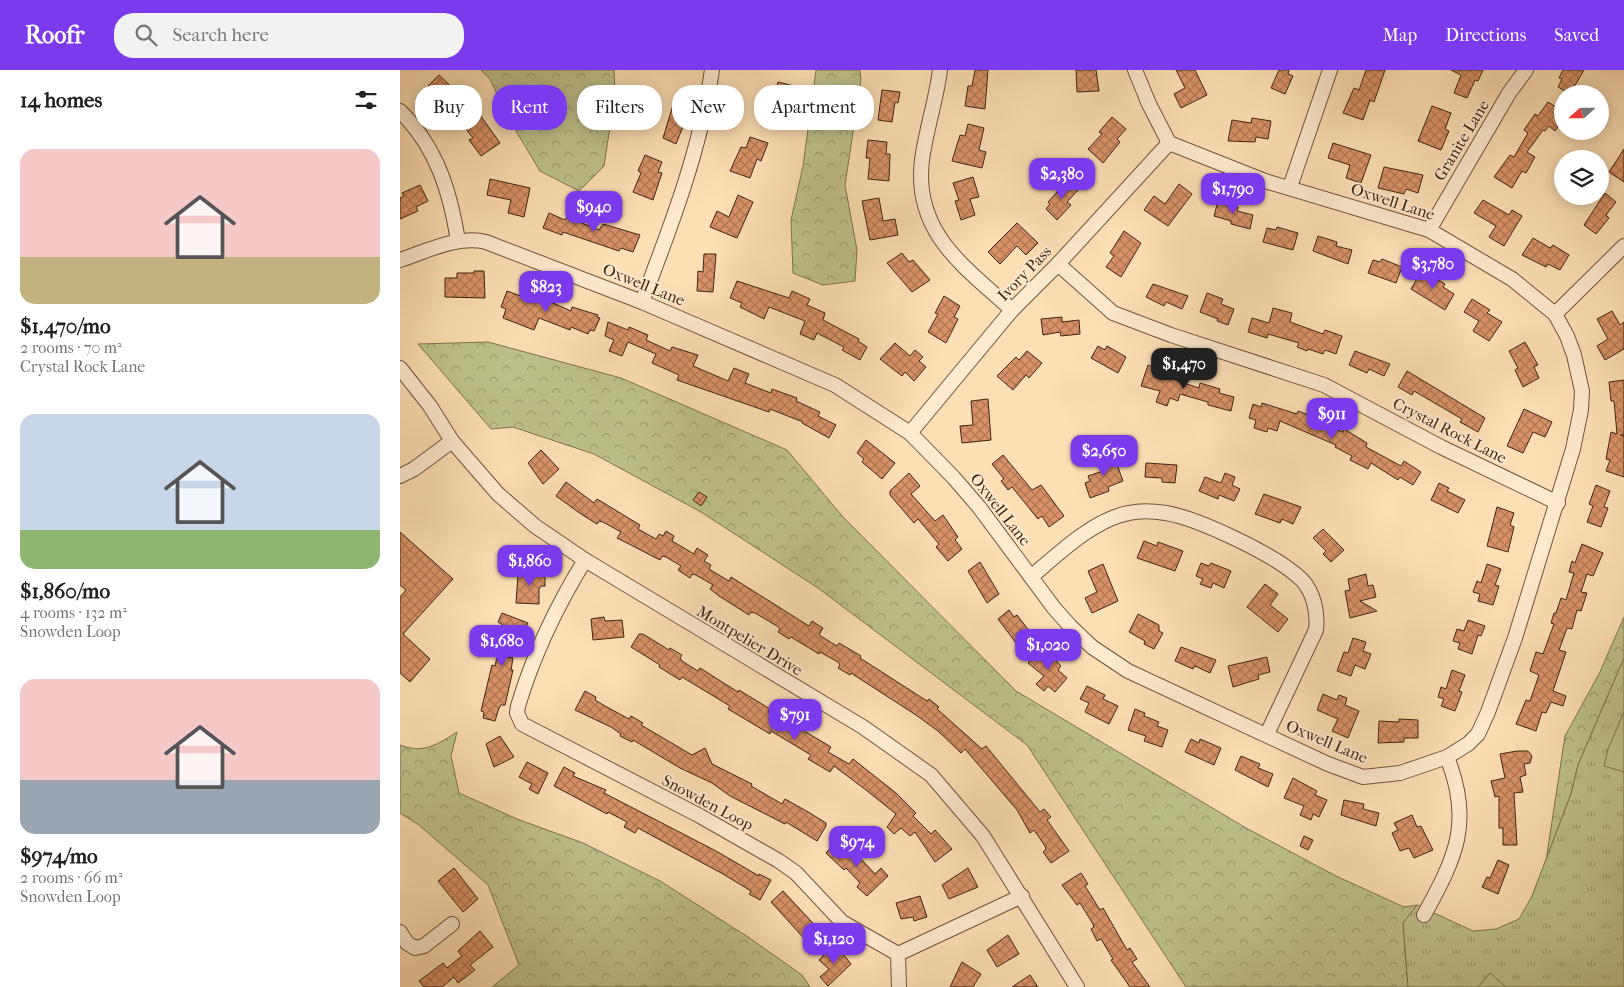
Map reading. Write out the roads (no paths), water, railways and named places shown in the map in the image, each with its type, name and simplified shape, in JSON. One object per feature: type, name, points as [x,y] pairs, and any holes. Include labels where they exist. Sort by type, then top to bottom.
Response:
[{"type":"street","points":[[642,302],[682,196],[706,111],[712,70]]},
{"type":"street","points":[[940,70],[936,101],[922,161],[922,180],[930,220],[936,234],[945,246],[1012,310]]},
{"type":"street","points":[[1135,70],[1169,144]]},
{"type":"street","points":[[1290,187],[1330,70]]},
{"type":"street","name":"Granite Lane","points":[[1429,230],[1509,93],[1526,70]]},
{"type":"street","points":[[400,111],[421,134],[436,159],[450,195],[458,241]]},
{"type":"street","name":"Oxwell Lane","points":[[400,260],[458,241],[475,240],[498,246],[642,302],[835,385],[910,433],[954,478],[1059,614],[1099,652],[1128,671],[1328,764],[1363,777],[1400,773],[1448,757],[1473,739],[1488,712],[1515,638],[1558,503],[1574,449],[1581,410],[1582,391],[1574,355],[1554,314],[1512,279],[1429,230],[1237,172],[1169,144]]},
{"type":"street","name":"Ivory Pass","points":[[910,433],[1012,310],[1058,264],[1169,144]]},
{"type":"street","points":[[1554,314],[1624,246]]},
{"type":"street","name":"Crystal Rock Lane","points":[[1058,264],[1113,313],[1180,338],[1324,386],[1441,447],[1558,503]]},
{"type":"street","name":"Montpelier Drive","points":[[400,368],[430,406],[452,441],[498,494],[535,526],[585,560],[863,727],[931,775],[983,836],[1077,987]]},
{"type":"street","points":[[400,476],[414,469],[452,441]]},
{"type":"street","points":[[1031,577],[1097,526],[1128,513],[1148,511],[1168,513],[1196,522],[1238,541],[1288,569],[1303,581],[1311,595],[1317,620],[1316,630],[1267,734]]},
{"type":"street","name":"Snowden Loop","points":[[585,560],[548,623],[536,652],[518,706],[517,713],[522,724],[700,816],[779,861],[796,873],[842,922],[898,954]]},
{"type":"street","points":[[1424,914],[1457,847],[1460,817],[1459,791],[1448,757]]},
{"type":"street","points":[[899,987],[898,954],[1022,896]]},
{"type":"street","points":[[400,932],[407,943],[416,948],[424,946],[452,924]]}]
